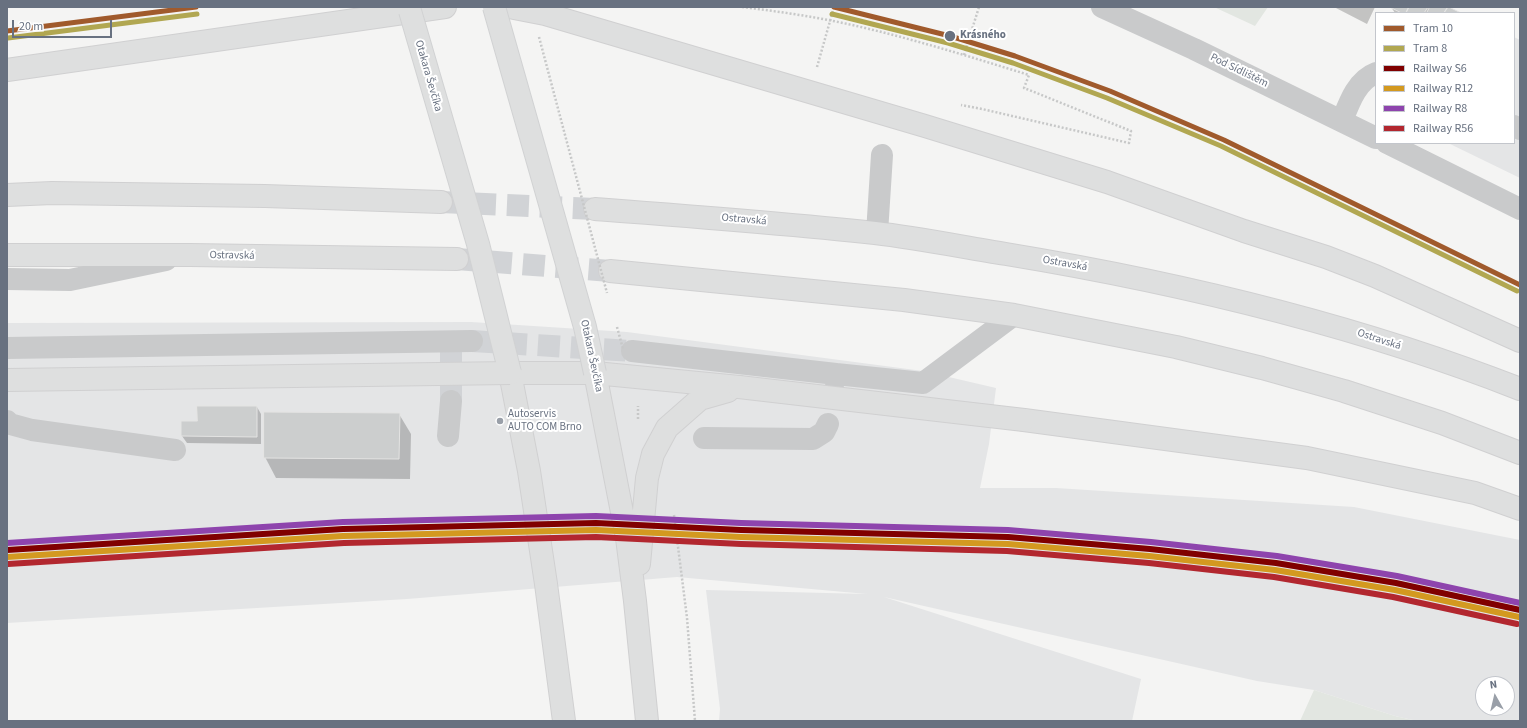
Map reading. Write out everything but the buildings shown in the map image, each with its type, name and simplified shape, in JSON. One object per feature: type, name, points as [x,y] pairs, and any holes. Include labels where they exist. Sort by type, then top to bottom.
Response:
[{"type":"main road","points":[[274,31],[296,22],[318,7]]},
{"type":"main road","points":[[7,70],[445,7]]},
{"type":"main road","name":"Otakara Ševčíka","points":[[494,7],[585,327],[595,373],[627,538],[647,717]]},
{"type":"main road","points":[[509,7],[545,14],[925,126],[1107,182],[1271,240],[1326,257],[1401,287],[1520,341]]},
{"type":"main road","name":"Otakara Ševčíka","points":[[410,12],[478,244],[510,373],[529,471],[563,713]]},
{"type":"main road","points":[[7,195],[52,193],[265,196],[441,202]]},
{"type":"main road","name":"Ostravská","points":[[595,209],[727,218],[877,233],[1139,277],[1254,304],[1345,329],[1434,358],[1520,389]]},
{"type":"main road","name":"Ostravská","points":[[7,255],[190,255],[457,259]]},
{"type":"main road","points":[[610,271],[904,300],[1014,315],[1176,347],[1262,368],[1344,391],[1434,421],[1520,453]]},
{"type":"main road","points":[[7,380],[595,373],[739,387],[1024,420],[1307,458],[1475,493],[1520,509]]},
{"type":"main road","points":[[635,601],[647,478],[653,454],[667,428],[700,398],[739,387]]},
{"type":"street","name":"Pod Sídlištěm","points":[[1102,7],[1375,138]]},
{"type":"street","points":[[1342,121],[1350,102],[1361,83],[1375,74]]},
{"type":"street","points":[[1389,144],[1520,209]]},
{"type":"street","points":[[877,233],[882,155]]},
{"type":"street","points":[[7,279],[70,280],[190,255]]},
{"type":"street","points":[[627,350],[835,377],[923,384],[935,373],[1014,315]]},
{"type":"street","points":[[7,348],[451,344],[472,341]]},
{"type":"street","points":[[448,436],[452,402]]},
{"type":"street","points":[[7,421],[10,424],[32,430],[175,450]]},
{"type":"street","points":[[704,438],[813,439],[824,432],[828,424]]},
{"type":"path","points":[[742,7],[793,14],[864,28],[964,55],[1029,75],[1024,88],[1131,131],[1129,143],[960,105]]},
{"type":"path","points":[[817,66],[834,7]]},
{"type":"path","points":[[964,55],[979,7]]},
{"type":"path","points":[[539,37],[608,296]]},
{"type":"path","points":[[616,326],[627,350]]},
{"type":"path","points":[[637,426],[639,404]]},
{"type":"path","points":[[673,509],[687,618],[695,721]]},
{"type":"shaded area","points":[[1214,7],[1268,7],[1255,26]]},
{"type":"shaded area","points":[[1515,38],[1520,40],[1520,178],[1450,144],[1515,144]]},
{"type":"shaded area","points":[[471,322],[627,332],[923,371],[996,388],[989,444],[980,488],[1056,488],[1354,507],[1520,540],[1520,721],[1417,721],[1395,716],[1314,690],[1257,681],[884,597],[1141,679],[1132,721],[719,721],[720,709],[706,590],[867,594],[677,577],[407,599],[7,623],[7,323]]},
{"type":"shaded area","points":[[1314,690],[1395,716],[1417,721],[1300,721]]},
{"type":"tunnel","points":[[441,202],[595,209]]},
{"type":"tunnel","points":[[457,259],[610,271]]},
{"type":"tunnel","points":[[472,341],[632,351]]},
{"type":"tunnel","points":[[451,347],[451,401]]},
{"type":"tram line","name":"10","points":[[7,31],[196,7]]},
{"type":"tram line","name":"10","points":[[834,7],[950,36],[1015,56],[1110,91],[1224,140],[1520,285]]},
{"type":"tram line","name":"8","points":[[8,38],[197,14]]},
{"type":"tram line","name":"8","points":[[832,14],[948,43],[1013,63],[1107,98],[1221,146],[1517,291]]},
{"type":"rail line","name":"R8","points":[[7,543],[343,522],[596,516],[741,523],[1008,530],[1151,542],[1277,556],[1397,576],[1520,603]]},
{"type":"rail line","name":"S6","points":[[7,550],[343,529],[596,523],[741,530],[1008,537],[1150,549],[1276,563],[1396,583],[1520,610]]},
{"type":"rail line","name":"R12","points":[[7,557],[343,536],[596,530],[741,537],[1008,544],[1149,556],[1275,570],[1395,590],[1519,617]]},
{"type":"rail line","name":"R56","points":[[8,564],[344,543],[596,537],[741,544],[1007,551],[1149,563],[1274,577],[1393,597],[1517,624]]},
{"type":"place","name":"Krásného","points":[[950,36]]},
{"type":"place","name":"Autoservis AUTO COM Brno","points":[[500,421]]}]
